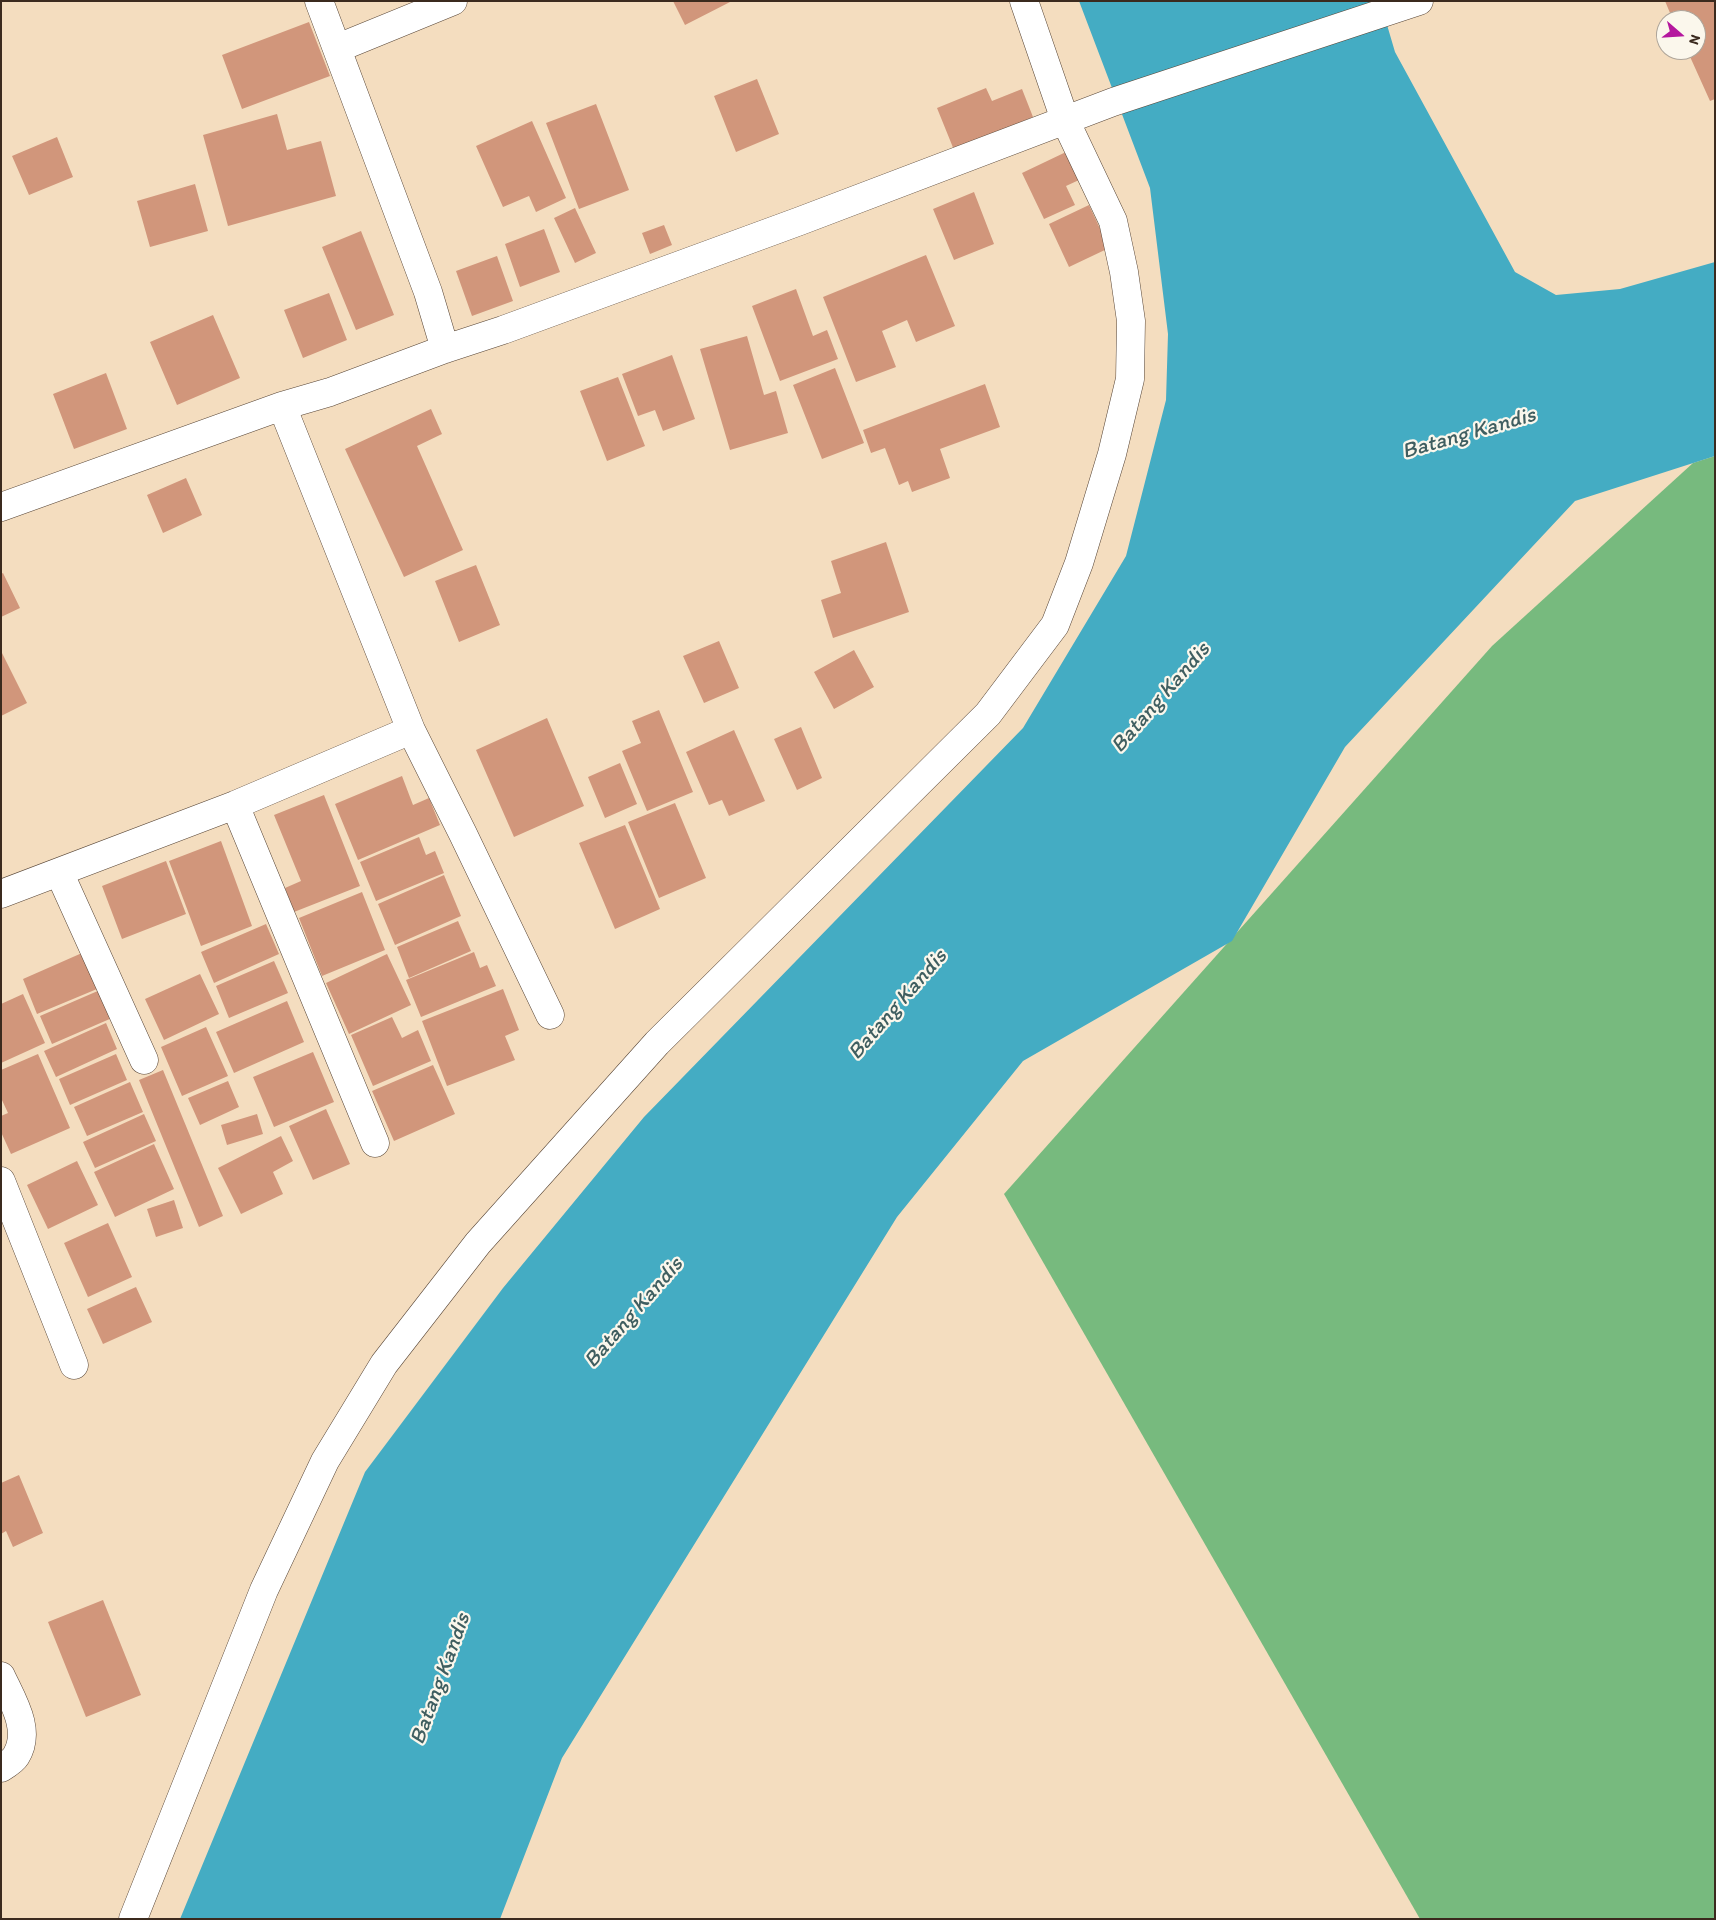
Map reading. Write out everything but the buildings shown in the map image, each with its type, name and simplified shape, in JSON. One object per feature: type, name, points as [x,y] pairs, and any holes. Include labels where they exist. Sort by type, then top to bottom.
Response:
[{"type":"street","points":[[319,1],[428,292],[445,349]]},
{"type":"street","points":[[338,48],[453,1]]},
{"type":"street","points":[[133,1919],[264,1590],[325,1461],[384,1364],[478,1243],[657,1044],[988,714],[1055,625],[1079,563],[1112,454],[1130,379],[1130,320],[1124,272],[1113,221],[1065,120],[1024,1]]},
{"type":"street","points":[[1,507],[282,406],[330,392],[445,349],[512,327],[800,221],[1114,102],[1419,1]]},
{"type":"street","points":[[282,406],[410,730],[463,834],[550,1015]]},
{"type":"street","points":[[1,894],[235,805],[410,730]]},
{"type":"street","points":[[235,805],[375,1143]]},
{"type":"street","points":[[60,872],[144,1060]]},
{"type":"street","points":[[1,1181],[74,1365]]},
{"type":"street","points":[[1,1676],[21,1720],[22,1741],[16,1757],[1,1768]]},
{"type":"green space","points":[[1715,456],[1715,1919],[1420,1919],[1004,1194],[1492,646],[1693,463]]},
{"type":"water","name":"Batang Kandis","points":[[1079,1],[1380,1],[1395,52],[1515,272],[1556,295],[1620,289],[1715,262],[1715,456],[1575,501],[1345,747],[1232,941],[1023,1061],[897,1217],[562,1758],[500,1919],[180,1919],[365,1472],[503,1288],[644,1117],[1023,728],[1126,556],[1166,400],[1168,334],[1150,188]]}]
